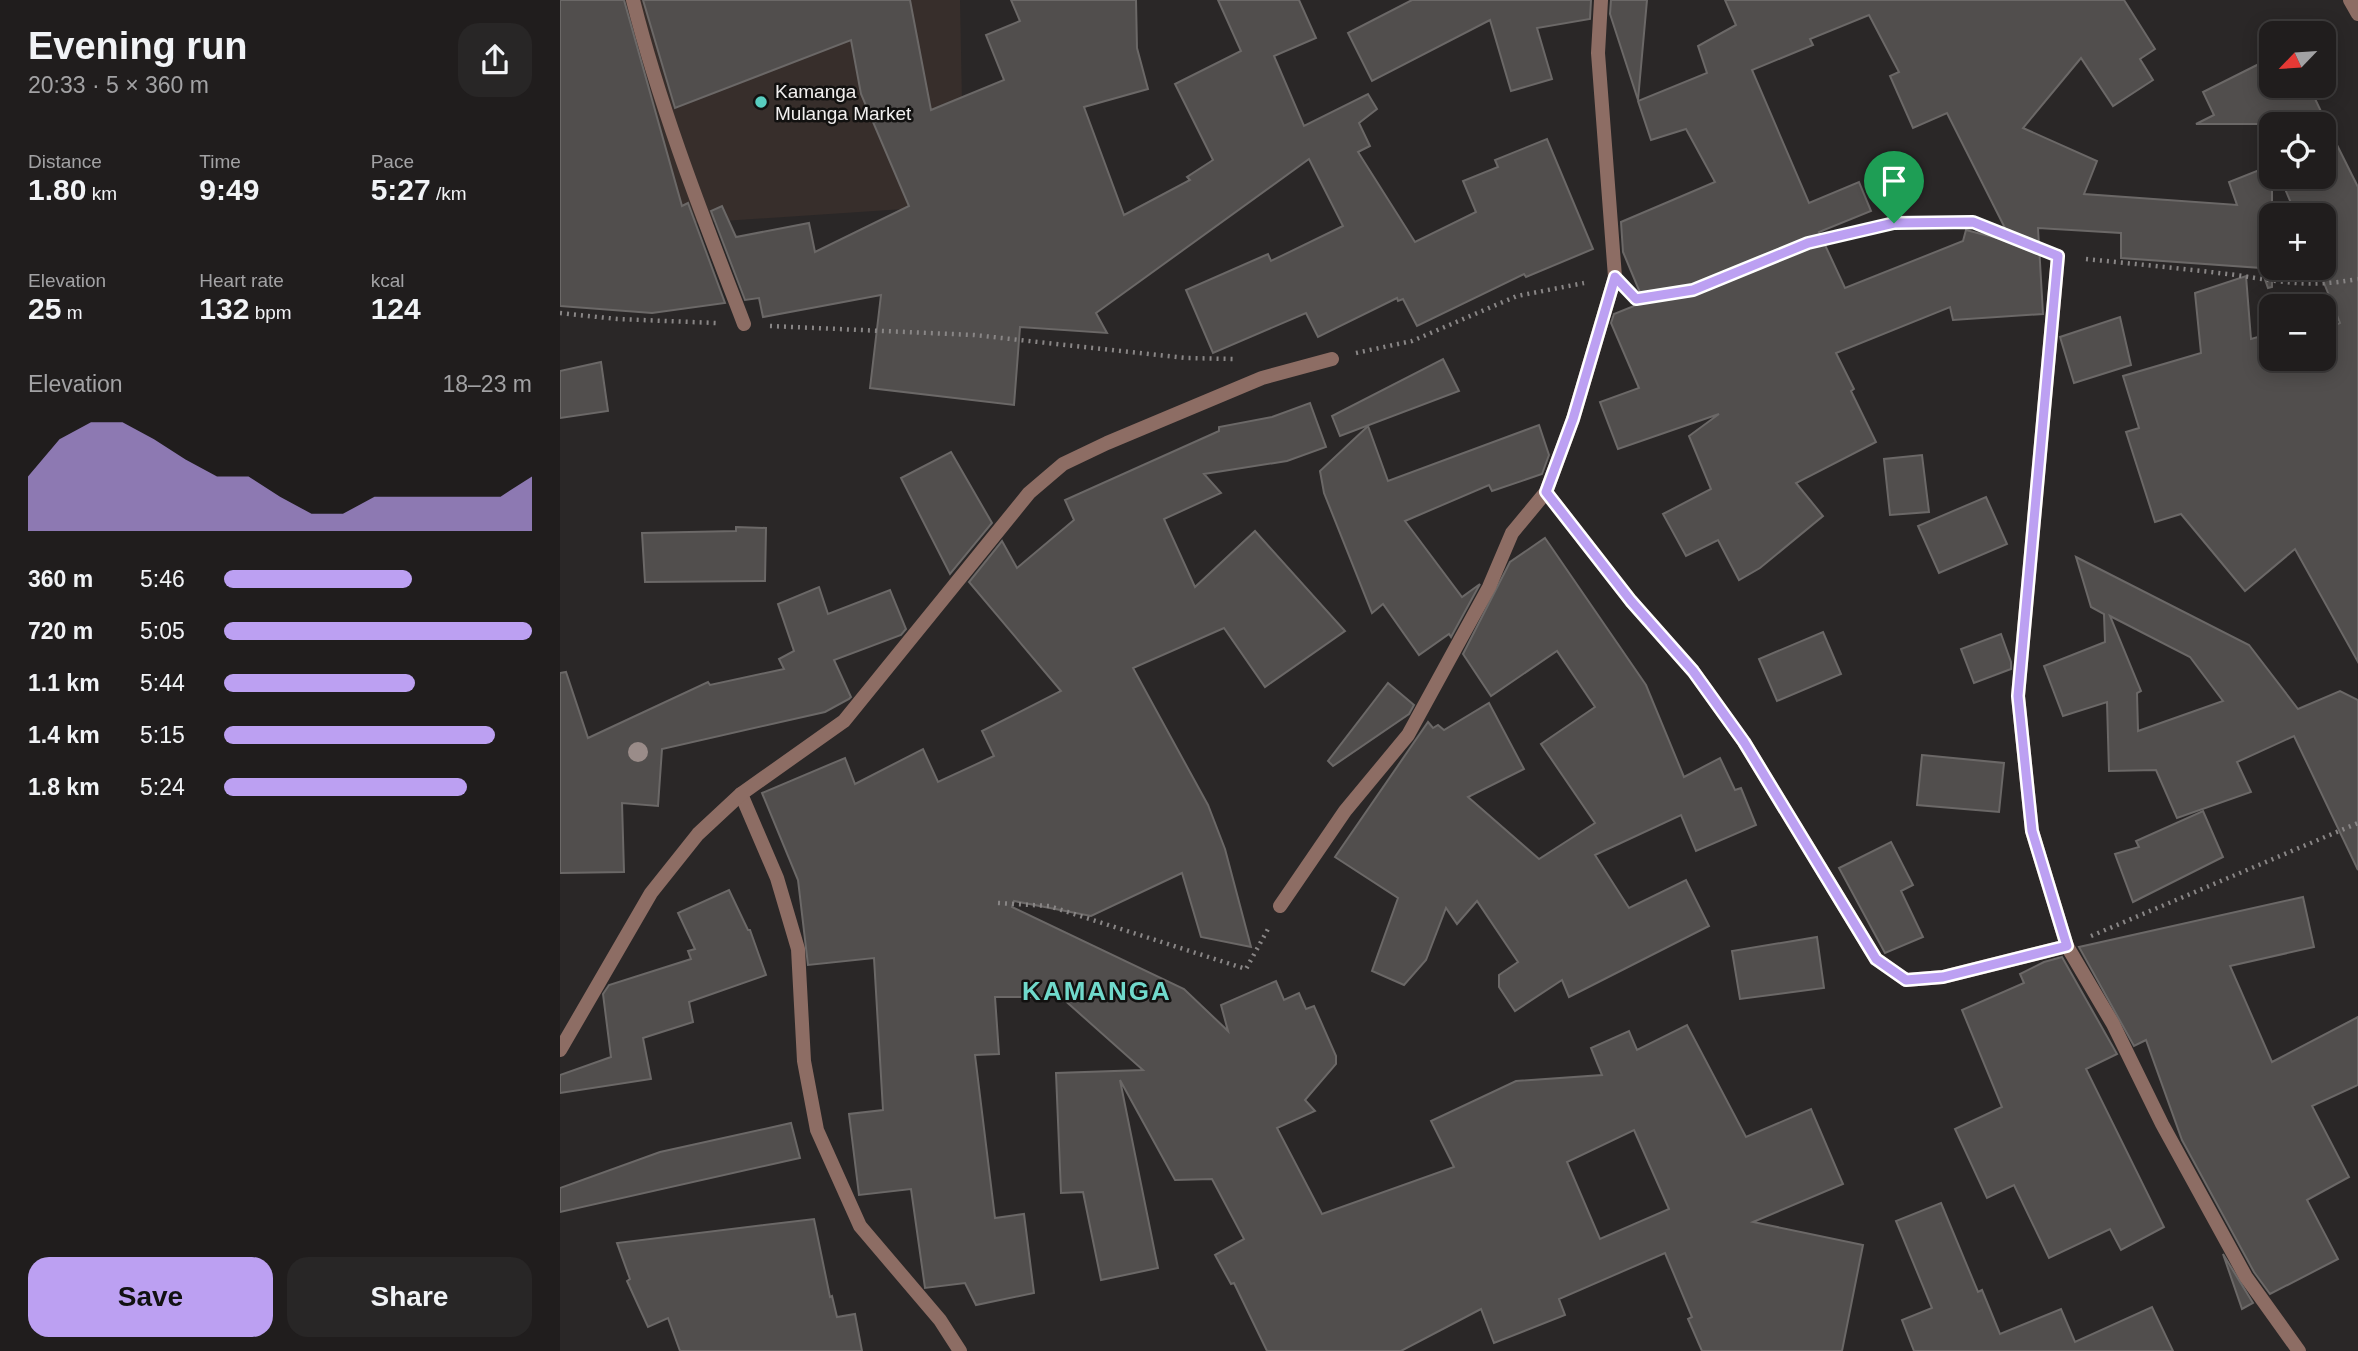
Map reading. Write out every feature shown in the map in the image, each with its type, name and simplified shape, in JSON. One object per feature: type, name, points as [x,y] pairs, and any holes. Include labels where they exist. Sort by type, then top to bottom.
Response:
[{"type":"street","points":[[633,0],[650,68],[744,324]]},
{"type":"street","points":[[1280,906],[1345,811],[1408,735],[1489,587],[1512,533],[1546,492],[1573,419],[1615,277],[1598,53],[1601,0]]},
{"type":"street","points":[[2350,0],[2358,14]]},
{"type":"street","points":[[2058,256],[2018,696],[2032,831],[2067,946],[2113,1024],[2162,1124],[2246,1277],[2300,1351]]},
{"type":"street","points":[[560,1050],[651,893],[698,834],[741,794],[845,721],[1029,493],[1063,464],[1107,443],[1262,379],[1332,359]]},
{"type":"street","points":[[1546,492],[1631,601],[1693,671],[1744,742],[1876,959],[1906,980],[1943,977],[2067,946]]},
{"type":"street","points":[[741,794],[777,878],[798,949],[804,1061],[817,1130],[860,1226],[940,1320],[960,1351]]},
{"type":"path","points":[[1332,359],[1412,341],[1517,296],[1615,277],[1636,299],[1693,290],[1808,243],[1894,223],[1973,222],[2058,256],[2238,276],[2284,284],[2332,284],[2358,279]]},
{"type":"path","points":[[560,313],[617,319],[974,335],[1186,358],[1239,359]]},
{"type":"path","points":[[2067,946],[2358,822]]},
{"type":"path","points":[[998,903],[1049,906],[1246,969],[1280,906]]},
{"type":"shaded area","name":"Kamanga Mulanga Market","points":[[560,0],[960,0],[964,205],[560,232]]},
{"type":"building","points":[[560,0],[624,0],[682,206],[688,203],[725,303],[652,313],[560,306]]},
{"type":"building","points":[[643,0],[910,0],[931,110],[1004,80],[986,35],[1020,21],[1011,0],[1136,0],[1137,48],[1148,89],[1084,107],[1124,215],[1190,180],[1187,177],[1213,160],[1175,84],[1241,51],[1218,0],[1299,0],[1316,38],[1274,56],[1304,126],[1368,94],[1377,109],[1359,123],[1370,146],[1358,152],[1415,242],[1476,212],[1463,181],[1498,167],[1495,160],[1547,139],[1593,249],[1526,277],[1524,274],[1417,326],[1403,299],[1398,301],[1397,298],[1318,337],[1306,313],[1213,353],[1186,290],[1268,254],[1271,261],[1343,226],[1309,159],[1096,313],[1107,333],[1020,327],[1014,405],[870,388],[881,295],[763,317],[759,298],[745,300],[711,211],[722,206],[736,237],[809,223],[815,252],[909,206],[861,94],[851,40],[675,108]]},
{"type":"building","points":[[1412,0],[1591,0],[1590,19],[1537,28],[1552,79],[1511,91],[1490,20],[1372,81],[1348,33]]},
{"type":"building","points":[[1611,0],[1647,0],[1638,100],[1610,14]]},
{"type":"building","points":[[1725,0],[2124,0],[2155,49],[2140,59],[2153,80],[2113,106],[2081,58],[2023,128],[2097,161],[2084,194],[2237,205],[2229,182],[2259,170],[2259,189],[2272,189],[2272,203],[2259,203],[2259,268],[2121,258],[2121,233],[2038,228],[2043,314],[1953,320],[1950,307],[1836,353],[1876,442],[1796,483],[1823,516],[1760,568],[1739,580],[1718,540],[1686,556],[1663,514],[1711,489],[1689,436],[1719,414],[1618,449],[1600,402],[1639,388],[1611,323],[1614,314],[1644,302],[1623,252],[1621,222],[1715,182],[1686,129],[1651,140],[1638,101],[1707,73],[1698,46],[1736,25]],"holes":[[[1869,15],[1899,72],[1890,76],[1913,128],[1947,113],[2012,242],[1966,230],[1963,241],[1845,288],[1819,232],[1871,211],[1859,182],[1809,203],[1752,70],[1813,45],[1810,39]]]},
{"type":"building","points":[[2259,64],[2259,98],[2315,98],[2321,112],[2259,112],[2259,124],[2196,124],[2214,115],[2203,92]]},
{"type":"building","points":[[2336,143],[2358,187],[2358,662],[2295,549],[2245,591],[2181,514],[2155,522],[2126,432],[2139,428],[2123,376],[2201,353],[2195,293],[2246,276],[2251,339],[2259,337],[2259,371],[2336,371],[2336,325],[2340,323],[2336,313],[2336,294],[2328,294],[2323,280],[2336,280],[2336,203],[2291,203],[2285,189],[2336,189]]},
{"type":"building","points":[[2265,280],[2272,280],[2272,287],[2268,288]]},
{"type":"building","points":[[2120,317],[2131,365],[2074,383],[2060,337]]},
{"type":"building","points":[[1443,359],[1459,391],[1340,436],[1332,416]]},
{"type":"building","points":[[601,362],[608,411],[560,418],[560,371]]},
{"type":"building","points":[[1310,403],[1326,447],[1287,461],[1204,474],[1221,493],[1164,519],[1195,587],[1255,531],[1345,631],[1265,687],[1224,628],[1133,668],[1208,805],[1225,849],[1251,947],[1201,937],[1182,873],[1091,916],[1014,901],[1012,907],[1184,989],[1228,1031],[1221,1005],[1276,981],[1284,1000],[1299,993],[1306,1009],[1314,1006],[1336,1056],[1336,1064],[1305,1100],[1315,1111],[1277,1128],[1322,1214],[1454,1167],[1431,1121],[1516,1081],[1602,1075],[1591,1048],[1629,1031],[1637,1050],[1687,1025],[1746,1137],[1811,1109],[1843,1184],[1753,1222],[1863,1245],[1842,1351],[1702,1351],[1688,1319],[1692,1317],[1665,1253],[1559,1299],[1565,1315],[1494,1343],[1481,1309],[1401,1351],[1267,1351],[1234,1283],[1231,1284],[1215,1255],[1244,1239],[1212,1179],[1175,1180],[1120,1080],[1158,1268],[1101,1280],[1083,1192],[1061,1193],[1056,1073],[1143,1070],[1061,997],[995,997],[999,1054],[975,1055],[995,1218],[1024,1214],[1034,1293],[976,1305],[965,1283],[925,1288],[911,1189],[859,1195],[849,1114],[883,1110],[874,958],[808,965],[798,880],[762,793],[845,758],[855,784],[923,749],[938,782],[994,756],[982,731],[1061,691],[969,582],[1002,541],[1017,568],[1074,520],[1065,500],[1219,431],[1219,427],[1272,417]],"holes":[[[1634,1130],[1669,1209],[1600,1239],[1567,1162]]]},
{"type":"building","points":[[1539,425],[1549,455],[1542,474],[1492,491],[1489,485],[1405,521],[1462,597],[1480,584],[1451,637],[1449,634],[1419,655],[1383,604],[1372,613],[1324,493],[1320,471],[1368,426],[1388,481]]},
{"type":"building","points":[[951,452],[992,523],[950,574],[901,478]]},
{"type":"building","points":[[1922,455],[1929,512],[1890,515],[1884,459]]},
{"type":"building","points":[[1986,497],[2007,544],[1939,573],[1918,526]]},
{"type":"building","points":[[736,527],[766,528],[765,581],[645,582],[642,533],[736,531]]},
{"type":"building","points":[[1545,538],[1646,685],[1684,777],[1720,758],[1735,790],[1741,788],[1756,825],[1696,851],[1681,815],[1595,855],[1629,908],[1686,880],[1709,926],[1569,997],[1562,980],[1515,1011],[1499,987],[1499,975],[1518,962],[1477,901],[1457,924],[1446,908],[1426,960],[1404,985],[1372,971],[1398,898],[1335,857],[1428,722],[1433,728],[1438,725],[1444,730],[1489,703],[1524,769],[1468,797],[1539,859],[1595,823],[1541,744],[1595,707],[1557,651],[1491,696],[1463,654],[1510,562]]},
{"type":"building","points":[[2076,557],[2249,645],[2298,709],[2340,691],[2358,700],[2358,870],[2294,736],[2237,762],[2251,792],[2177,818],[2156,770],[2109,771],[2107,702],[2063,716],[2044,666],[2105,642],[2104,614],[2091,607]],"holes":[[[2110,616],[2190,657],[2223,701],[2138,731],[2137,693],[2141,691]]]},
{"type":"building","points":[[819,587],[828,614],[890,590],[906,629],[901,635],[834,660],[851,697],[825,712],[662,749],[658,806],[622,803],[624,872],[560,873],[560,673],[566,672],[588,738],[708,682],[710,685],[784,669],[779,659],[794,651],[778,604]]},
{"type":"building","points":[[1823,632],[1841,674],[1777,701],[1759,659]]},
{"type":"building","points":[[2001,634],[2011,669],[1974,683],[1961,649]]},
{"type":"building","points":[[1388,683],[1414,705],[1409,714],[1333,766],[1328,761]]},
{"type":"building","points":[[1922,755],[2004,763],[1999,812],[1917,805]]},
{"type":"building","points":[[2203,811],[2223,857],[2133,902],[2115,854],[2139,847],[2136,841]]},
{"type":"building","points":[[1891,842],[1913,885],[1901,891],[1923,937],[1885,953],[1839,868]]},
{"type":"building","points":[[729,890],[750,930],[766,975],[689,1002],[693,1022],[643,1038],[651,1079],[560,1093],[560,1075],[611,1057],[603,994],[609,985],[691,959],[688,951],[695,949],[678,913]]},
{"type":"building","points":[[2303,897],[2314,947],[2230,966],[2272,1062],[2358,1017],[2358,1085],[2312,1106],[2349,1177],[2307,1200],[2338,1259],[2270,1294],[2254,1272],[2182,1140],[2146,1040],[2134,1046],[2079,947]]},
{"type":"building","points":[[1817,937],[1824,988],[1740,999],[1732,951]]},
{"type":"building","points":[[2062,957],[2117,1054],[2086,1069],[2164,1227],[2121,1250],[2110,1229],[2049,1258],[2014,1185],[1987,1198],[1955,1129],[2002,1107],[1962,1010],[2024,983],[2020,974],[2044,962]]},
{"type":"building","points":[[791,1123],[800,1158],[560,1212],[560,1188],[660,1152]]},
{"type":"building","points":[[1941,1203],[1978,1292],[1982,1290],[2000,1334],[2061,1309],[2075,1342],[2152,1307],[2173,1351],[1914,1351],[1902,1320],[1932,1308],[1896,1221]]},
{"type":"building","points":[[814,1219],[830,1297],[832,1296],[837,1317],[855,1314],[862,1351],[680,1351],[668,1318],[648,1327],[627,1281],[630,1279],[617,1243]]},
{"type":"building","points":[[2223,1254],[2253,1303],[2242,1309]]},
{"type":"place","name":"Kamanga Mulanga Market","points":[[761,102]]},
{"type":"district","name":"KAMANGA","points":[[1097,991]]},
{"type":"route","points":[[1973,222],[2058,256],[2027,570],[2018,696],[2032,831],[2067,946],[1943,977],[1906,980],[1876,959],[1744,742],[1693,671],[1631,601],[1546,492],[1586,379],[1615,277],[1636,299],[1693,290],[1808,243],[1894,223],[1973,222]]}]
